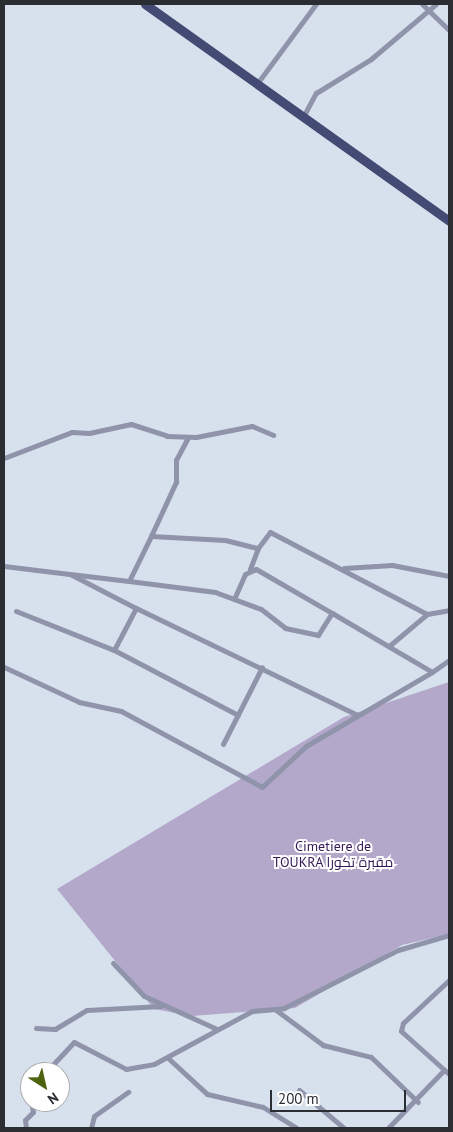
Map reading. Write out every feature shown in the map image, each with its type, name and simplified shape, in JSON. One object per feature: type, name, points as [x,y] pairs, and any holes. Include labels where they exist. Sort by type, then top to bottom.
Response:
[{"type":"highway","points":[[144,4],[449,221]]},
{"type":"street","points":[[256,85],[316,4]]},
{"type":"street","points":[[422,4],[430,8],[449,30]]},
{"type":"street","points":[[303,117],[316,93],[371,59],[436,4]]},
{"type":"street","points":[[4,458],[72,432],[89,433],[131,424],[166,436],[188,437],[252,426],[273,436]]},
{"type":"street","points":[[129,581],[176,482],[176,460],[188,437]]},
{"type":"street","points":[[234,598],[258,548],[270,532],[344,568],[428,614]]},
{"type":"street","points":[[151,536],[225,540],[258,548]]},
{"type":"street","points":[[344,568],[392,565],[449,576]]},
{"type":"street","points":[[4,566],[129,581],[234,598],[261,609],[285,628],[318,635],[332,613]]},
{"type":"street","points":[[250,568],[332,613],[432,672]]},
{"type":"street","points":[[70,574],[357,715]]},
{"type":"street","points":[[114,650],[136,608]]},
{"type":"street","points":[[389,646],[428,614],[449,610]]},
{"type":"street","points":[[16,611],[114,650],[238,715]]},
{"type":"street","points":[[4,666],[79,702],[121,711],[262,787],[306,746],[432,672],[449,660]]},
{"type":"street","points":[[223,744],[262,667]]},
{"type":"street","points":[[55,1062],[74,1042],[126,1069],[168,1058],[252,1011],[276,1010],[398,950],[449,935]]},
{"type":"street","points":[[113,963],[133,989],[161,1006],[217,1029]]},
{"type":"street","points":[[449,980],[403,1023],[401,1031],[449,1074]]},
{"type":"street","points":[[36,1028],[55,1030],[87,1010],[161,1006]]},
{"type":"street","points":[[276,1010],[323,1045],[371,1058],[418,1102]]},
{"type":"street","points":[[168,1058],[207,1094],[263,1107],[296,1128]]},
{"type":"street","points":[[388,1128],[418,1102],[444,1070]]},
{"type":"street","points":[[299,1090],[344,1128]]},
{"type":"street","points":[[91,1128],[94,1116],[128,1092]]},
{"type":"street","points":[[26,1128],[25,1120],[33,1112]]},
{"type":"green space","name":"Cimetiere de TOUKRA مقبرة تكورا","points":[[449,682],[449,934],[402,945],[295,1008],[192,1016],[154,1009],[57,889],[344,717]]}]
